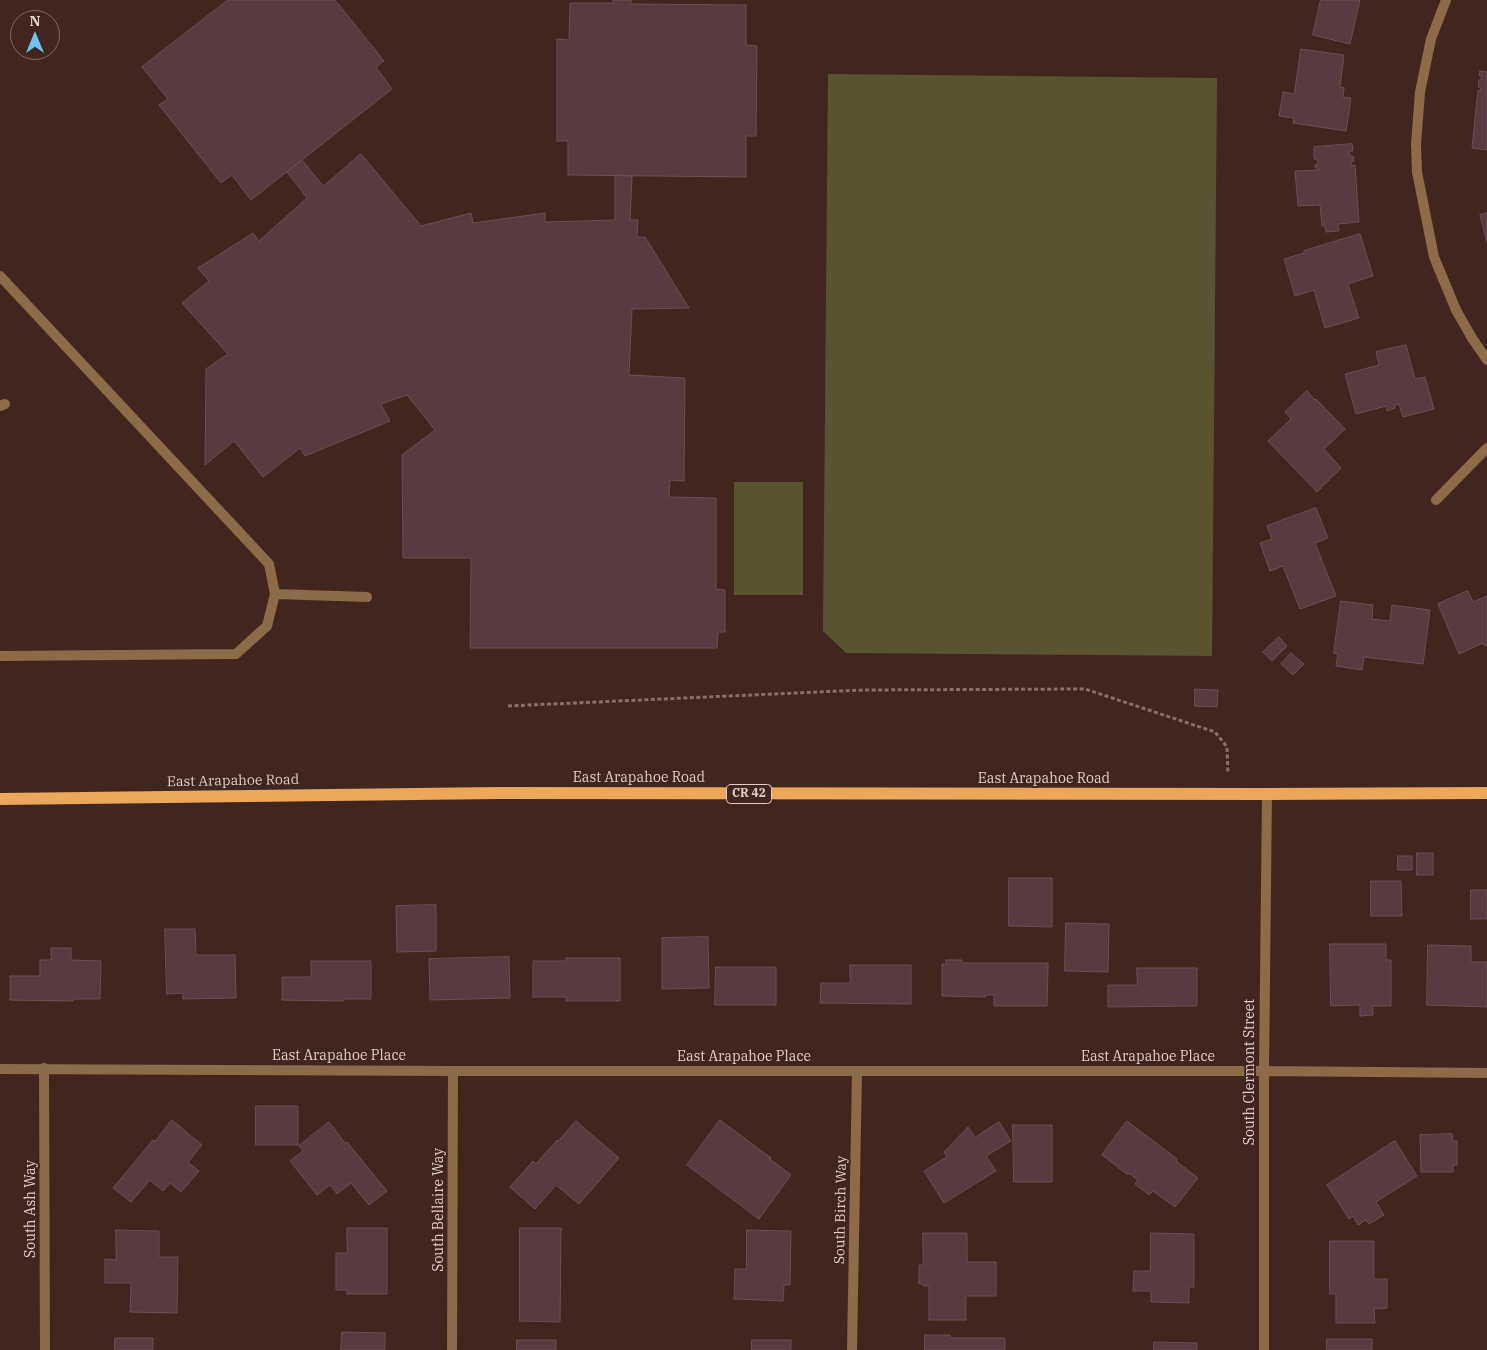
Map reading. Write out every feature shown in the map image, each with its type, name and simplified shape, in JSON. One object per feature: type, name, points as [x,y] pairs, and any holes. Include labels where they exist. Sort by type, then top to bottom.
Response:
[{"type":"main road","name":"East Arapahoe Road","points":[[0,799],[498,793],[1267,794],[1487,792]]},
{"type":"street","points":[[1446,0],[1431,39],[1420,92],[1416,144],[1417,172],[1434,257],[1456,310],[1487,360]]},
{"type":"street","points":[[0,276],[269,564],[275,594],[267,626],[236,654],[0,656]]},
{"type":"street","points":[[1436,500],[1487,448]]},
{"type":"street","points":[[275,594],[367,597]]},
{"type":"street","name":"South Clermont Street","points":[[1264,1350],[1264,1071],[1267,794]]},
{"type":"street","name":"East Arapahoe Place","points":[[0,1068],[1487,1073]]},
{"type":"street","name":"South Ash Way","points":[[44,1068],[45,1350]]},
{"type":"street","name":"South Bellaire Way","points":[[452,1350],[454,1071]]},
{"type":"street","name":"South Birch Way","points":[[852,1350],[857,1071]]},
{"type":"path","points":[[508,706],[862,690],[1085,689],[1215,732],[1227,747],[1229,794]]},
{"type":"shaded area","points":[[828,74],[1217,78],[1212,656],[846,653],[823,631]]},
{"type":"shaded area","points":[[734,482],[803,482],[803,595],[734,595]]},
{"type":"building","points":[[228,0],[335,0],[384,61],[376,67],[392,89],[251,200],[232,175],[221,183],[159,105],[168,99],[142,67]]},
{"type":"building","points":[[613,0],[631,0],[631,4],[746,5],[746,45],[757,46],[756,136],[746,136],[746,177],[568,175],[568,141],[557,141],[557,39],[569,40],[570,3],[613,3]]},
{"type":"building","points":[[1321,0],[1360,0],[1350,44],[1313,35]]},
{"type":"building","points":[[1301,49],[1344,55],[1340,87],[1344,88],[1343,97],[1351,98],[1346,131],[1293,123],[1294,118],[1279,116],[1283,92],[1294,94]]},
{"type":"building","points":[[1480,71],[1487,72],[1487,150],[1472,148],[1478,90],[1480,91],[1481,88],[1478,87],[1482,76],[1480,76]]},
{"type":"building","points":[[1352,144],[1353,151],[1349,151],[1354,161],[1351,162],[1351,166],[1355,165],[1359,222],[1338,224],[1339,231],[1326,232],[1325,226],[1322,226],[1320,205],[1298,206],[1295,171],[1319,170],[1319,168],[1315,168],[1315,165],[1318,164],[1317,159],[1314,159],[1314,147]]},
{"type":"building","points":[[361,154],[421,226],[471,213],[473,223],[545,213],[545,222],[615,220],[615,175],[632,176],[630,220],[638,220],[637,237],[645,237],[689,308],[632,309],[629,375],[685,378],[684,481],[670,480],[669,497],[716,498],[716,589],[725,590],[725,632],[718,632],[717,648],[470,648],[471,558],[403,558],[402,455],[435,430],[407,395],[381,404],[390,421],[305,456],[300,448],[263,477],[234,441],[205,465],[206,369],[228,354],[182,303],[209,281],[198,268],[253,233],[259,241],[307,198],[287,172],[302,160],[323,186]]},
{"type":"building","points":[[1487,213],[1487,243],[1480,215]]},
{"type":"building","points":[[1360,234],[1373,276],[1348,284],[1359,318],[1325,328],[1314,290],[1295,296],[1284,259]]},
{"type":"building","points":[[1406,345],[1415,379],[1425,377],[1434,409],[1403,417],[1399,404],[1387,411],[1386,406],[1356,414],[1345,374],[1379,365],[1376,352]]},
{"type":"building","points":[[1307,391],[1345,429],[1324,449],[1341,468],[1317,492],[1268,441],[1291,419],[1285,412]]},
{"type":"building","points":[[1316,508],[1328,538],[1315,543],[1336,596],[1300,609],[1283,566],[1270,571],[1260,543],[1272,539],[1267,526]]},
{"type":"building","points":[[1468,591],[1473,602],[1487,596],[1487,645],[1485,646],[1483,643],[1459,654],[1438,604]]},
{"type":"building","points":[[1341,601],[1373,605],[1372,619],[1390,621],[1392,605],[1430,610],[1423,664],[1364,657],[1362,670],[1336,666],[1338,654],[1334,653]]},
{"type":"building","points":[[1279,637],[1287,646],[1272,661],[1263,652]]},
{"type":"building","points":[[1291,653],[1304,664],[1293,675],[1281,664]]},
{"type":"building","points":[[1195,689],[1218,690],[1217,707],[1195,706]]},
{"type":"building","points":[[1417,853],[1433,853],[1433,875],[1417,875]]},
{"type":"building","points":[[1398,856],[1412,856],[1412,870],[1398,870]]},
{"type":"building","points":[[1009,878],[1052,878],[1052,927],[1009,926]]},
{"type":"building","points":[[1371,881],[1401,881],[1402,916],[1371,916]]},
{"type":"building","points":[[1471,890],[1487,890],[1487,919],[1471,919]]},
{"type":"building","points":[[436,905],[436,951],[397,952],[396,906]]},
{"type":"building","points":[[1066,923],[1109,924],[1108,972],[1065,971]]},
{"type":"building","points":[[165,929],[195,929],[196,955],[235,955],[236,998],[183,999],[183,993],[167,994]]},
{"type":"building","points":[[708,937],[709,988],[662,989],[662,938]]},
{"type":"building","points":[[1330,944],[1386,944],[1386,960],[1391,960],[1391,1006],[1373,1006],[1373,1015],[1360,1016],[1360,1005],[1331,1006]]},
{"type":"building","points":[[1428,945],[1471,946],[1471,962],[1487,962],[1487,1007],[1427,1005]]},
{"type":"building","points":[[51,948],[71,948],[71,960],[101,961],[100,999],[73,999],[73,1001],[10,1000],[10,976],[40,976],[40,960],[51,960]]},
{"type":"building","points":[[509,957],[510,998],[430,1000],[429,959]]},
{"type":"building","points":[[566,958],[620,958],[620,1001],[566,1001],[566,997],[533,997],[533,961],[566,961]]},
{"type":"building","points":[[946,960],[962,960],[962,963],[1048,963],[1047,1006],[994,1006],[994,995],[985,995],[985,997],[942,996],[942,964],[946,964]]},
{"type":"building","points":[[311,961],[371,961],[371,999],[344,999],[344,1001],[282,1000],[282,977],[311,977]]},
{"type":"building","points":[[850,965],[911,965],[911,1004],[820,1003],[821,983],[850,983]]},
{"type":"building","points":[[716,967],[776,967],[776,1005],[715,1005]]},
{"type":"building","points":[[1137,968],[1197,968],[1197,1006],[1108,1007],[1108,985],[1137,985]]},
{"type":"building","points":[[256,1106],[298,1106],[298,1145],[256,1145]]},
{"type":"building","points":[[172,1120],[202,1145],[188,1162],[199,1171],[181,1192],[170,1183],[163,1191],[150,1180],[131,1202],[113,1188]]},
{"type":"building","points":[[720,1120],[791,1175],[759,1219],[687,1165]]},
{"type":"building","points":[[576,1121],[619,1158],[579,1204],[556,1185],[535,1209],[510,1187],[533,1161],[536,1164]]},
{"type":"building","points":[[1127,1121],[1177,1159],[1176,1161],[1198,1178],[1175,1207],[1153,1191],[1149,1195],[1135,1184],[1138,1180],[1129,1173],[1128,1175],[1102,1155]]},
{"type":"building","points":[[329,1122],[387,1191],[369,1205],[351,1183],[337,1194],[330,1185],[317,1195],[290,1161],[303,1151],[299,1146]]},
{"type":"building","points":[[999,1122],[1011,1141],[986,1156],[996,1171],[944,1203],[924,1171],[947,1157],[944,1152],[968,1127],[975,1137]]},
{"type":"building","points":[[1013,1125],[1052,1125],[1052,1182],[1014,1182]]},
{"type":"building","points":[[1452,1134],[1453,1141],[1457,1141],[1457,1165],[1453,1165],[1453,1172],[1421,1172],[1420,1135]]},
{"type":"building","points":[[1395,1141],[1417,1176],[1376,1202],[1384,1215],[1369,1224],[1366,1220],[1358,1225],[1353,1216],[1349,1219],[1327,1185]]},
{"type":"building","points":[[347,1228],[387,1228],[387,1294],[347,1294],[347,1290],[336,1290],[336,1253],[347,1253]]},
{"type":"building","points":[[520,1228],[561,1228],[560,1322],[520,1321]]},
{"type":"building","points":[[116,1230],[159,1231],[159,1257],[178,1257],[177,1313],[130,1312],[131,1283],[105,1283],[105,1259],[116,1260]]},
{"type":"building","points":[[747,1230],[791,1231],[790,1285],[784,1285],[783,1301],[734,1299],[735,1269],[746,1269]]},
{"type":"building","points":[[923,1233],[967,1233],[967,1262],[996,1262],[996,1296],[966,1296],[966,1320],[929,1320],[929,1286],[919,1284],[919,1265],[923,1265]]},
{"type":"building","points":[[1151,1233],[1194,1234],[1194,1287],[1189,1287],[1189,1303],[1151,1302],[1151,1291],[1133,1291],[1134,1271],[1150,1271]]},
{"type":"building","points":[[1330,1241],[1374,1241],[1374,1279],[1387,1279],[1387,1308],[1374,1309],[1375,1323],[1336,1323],[1336,1294],[1330,1294]]},
{"type":"building","points":[[342,1332],[385,1333],[385,1350],[341,1350]]},
{"type":"building","points":[[925,1335],[950,1335],[950,1338],[1005,1338],[1005,1350],[925,1350]]},
{"type":"building","points":[[115,1338],[153,1338],[153,1350],[115,1350]]},
{"type":"building","points":[[1327,1339],[1372,1339],[1372,1350],[1327,1350]]},
{"type":"building","points":[[517,1340],[556,1340],[556,1350],[517,1350]]},
{"type":"building","points":[[752,1340],[791,1340],[791,1350],[752,1350]]},
{"type":"building","points":[[1154,1342],[1197,1343],[1197,1350],[1154,1350]]}]
